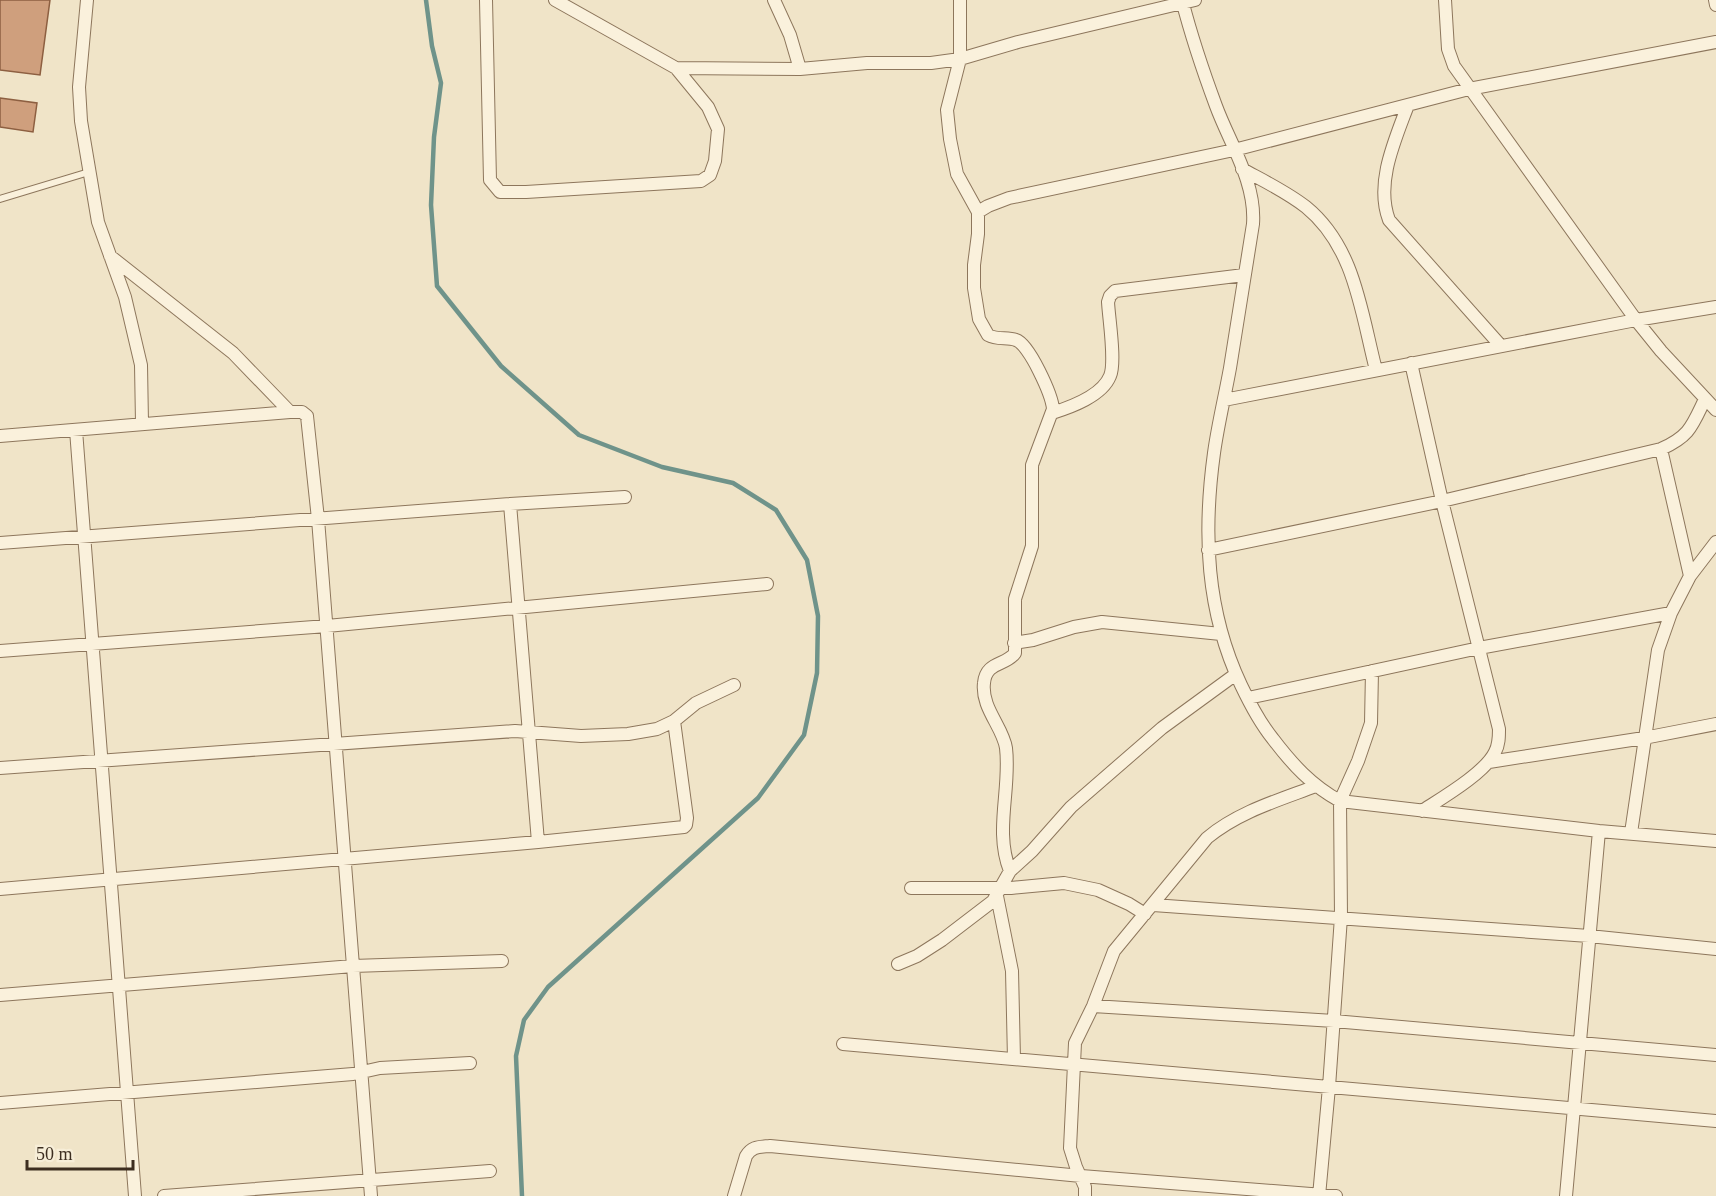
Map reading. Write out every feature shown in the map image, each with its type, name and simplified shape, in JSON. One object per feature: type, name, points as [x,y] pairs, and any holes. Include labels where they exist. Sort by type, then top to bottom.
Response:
[{"type":"street","points":[[87,0],[79,87],[81,122],[98,222],[125,297],[141,365],[142,423]]},
{"type":"street","points":[[486,0],[490,180],[500,192],[519,193],[700,181],[710,175],[715,161],[717,129],[708,107],[676,68],[555,0]]},
{"type":"street","points":[[774,0],[790,35],[800,69]]},
{"type":"street","points":[[960,0],[960,59],[947,110],[957,174],[978,212],[974,277],[979,319],[988,335],[1014,339],[1023,344],[1053,404],[1052,413],[1032,465],[1032,546],[1015,599],[1014,655],[993,666],[986,673],[984,682],[984,692],[989,709],[1006,747],[1002,843],[1010,871]]},
{"type":"street","points":[[1445,0],[1448,49],[1454,66],[1469,89],[1636,320],[1661,351],[1716,410]]},
{"type":"street","points":[[1715,0],[1716,5]]},
{"type":"street","points":[[676,68],[800,69],[867,63],[931,63],[960,59],[1018,42],[1186,1],[1216,106],[1242,169],[1251,195],[1254,213],[1214,454],[1208,550],[1213,595],[1221,634],[1236,674],[1265,729],[1291,762],[1316,786],[1340,801],[1599,831],[1716,841]]},
{"type":"street","points":[[978,212],[1009,198],[1234,150],[1469,89],[1716,42]]},
{"type":"street","points":[[1408,105],[1386,171],[1384,200],[1387,214],[1394,226],[1501,346]]},
{"type":"street","points":[[1242,169],[1305,207],[1338,242],[1348,261],[1376,370]]},
{"type":"street","points":[[109,256],[233,353],[290,412]]},
{"type":"street","points":[[1052,413],[1068,408],[1093,394],[1109,380],[1112,363],[1108,302],[1115,291],[1244,275]]},
{"type":"street","points":[[1224,400],[1636,320],[1716,307]]},
{"type":"street","points":[[1411,363],[1442,501],[1499,729],[1498,746],[1490,762],[1422,811]]},
{"type":"street","points":[[1208,550],[1442,501],[1661,449],[1680,440],[1689,431],[1706,399]]},
{"type":"street","points":[[0,436],[290,412],[302,412],[307,416],[327,626],[371,1196]]},
{"type":"street","points":[[76,430],[135,1196]]},
{"type":"street","points":[[1661,449],[1690,576]]},
{"type":"street","points":[[0,543],[625,497]]},
{"type":"street","points":[[510,504],[538,842]]},
{"type":"street","points":[[1631,833],[1658,650],[1671,613],[1690,576],[1716,542]]},
{"type":"street","points":[[0,651],[327,626],[767,584]]},
{"type":"street","points":[[1248,698],[1479,648],[1671,613]]},
{"type":"street","points":[[1014,643],[1102,622],[1221,634]]},
{"type":"street","points":[[1319,1195],[1341,918],[1340,801],[1358,761],[1371,723],[1372,671]]},
{"type":"street","points":[[898,964],[942,940],[985,908],[999,892],[1010,871],[1032,851],[1071,807],[1140,746],[1236,674]]},
{"type":"street","points":[[0,768],[529,731],[573,736],[628,734],[657,729],[674,721],[696,703],[734,686]]},
{"type":"street","points":[[0,889],[680,828],[686,825],[687,818],[674,721]]},
{"type":"street","points":[[1490,762],[1644,738],[1716,724]]},
{"type":"street","points":[[1085,1196],[1085,1187],[1070,1148],[1072,1065],[1075,1043],[1093,1006],[1114,951],[1207,837],[1240,816],[1316,786]]},
{"type":"street","points":[[1566,1196],[1599,831]]},
{"type":"street","points":[[911,888],[999,892],[1058,883],[1112,895],[1149,910],[1341,918],[1589,936],[1716,949]]},
{"type":"street","points":[[999,892],[1012,971],[1014,1059]]},
{"type":"street","points":[[0,995],[353,966],[502,961]]},
{"type":"street","points":[[1093,1006],[1334,1021],[1580,1041],[1716,1055]]},
{"type":"street","points":[[843,1044],[1716,1121]]},
{"type":"street","points":[[0,1103],[353,1074],[380,1068],[470,1063]]},
{"type":"street","points":[[735,1196],[746,1156],[753,1148],[761,1146],[859,1153],[1081,1176],[1336,1196]]},
{"type":"street","points":[[164,1196],[490,1171]]},
{"type":"lane","points":[[0,200],[89,172]]},
{"type":"building","points":[[0,0],[50,0],[40,75],[0,70]]},
{"type":"building","points":[[0,98],[37,103],[33,132],[0,127]]},
{"type":"waterway","points":[[426,0],[432,46],[441,83],[434,137],[431,205],[437,286],[501,366],[579,435],[662,467],[733,483],[776,510],[807,560],[818,616],[817,673],[804,735],[758,798],[548,987],[524,1020],[516,1056],[522,1196]]}]
